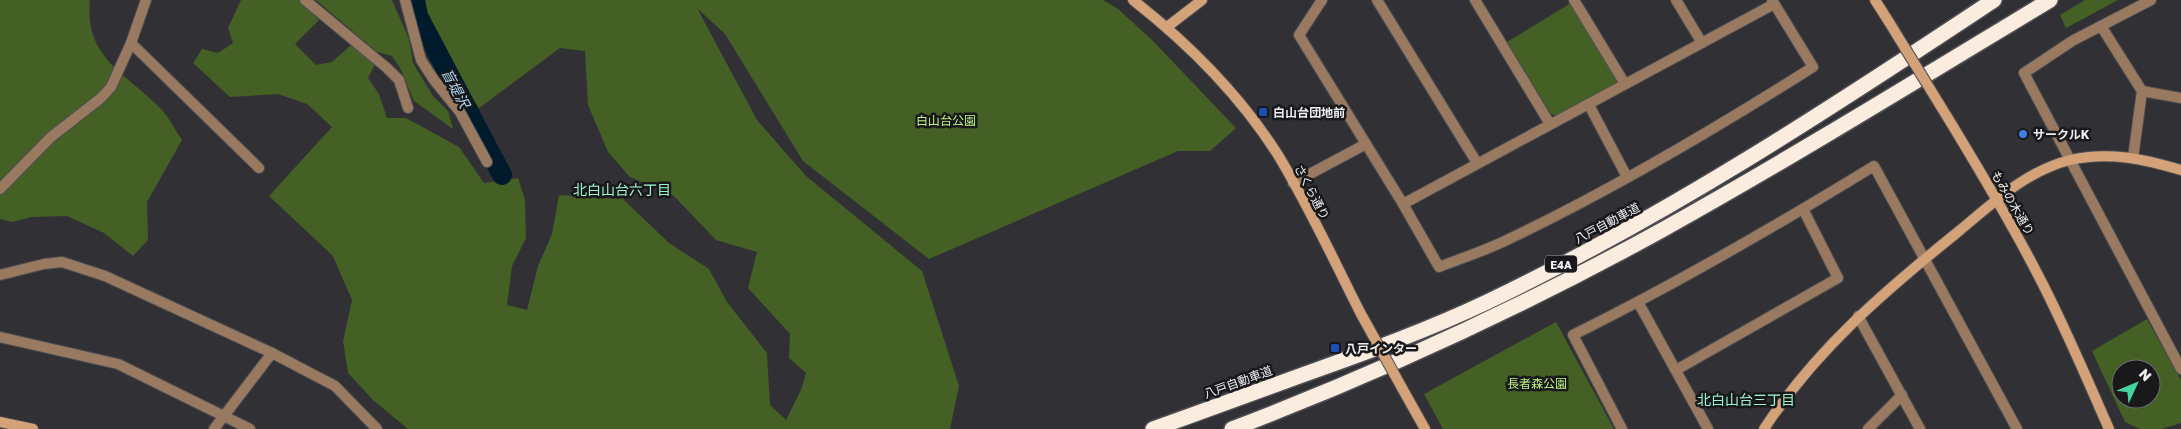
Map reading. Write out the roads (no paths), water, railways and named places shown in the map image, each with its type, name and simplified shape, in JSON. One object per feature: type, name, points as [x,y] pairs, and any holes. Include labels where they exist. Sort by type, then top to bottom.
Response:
[{"type":"highway","points":[[1938,37],[1985,0]]},
{"type":"highway","points":[[1938,37],[1994,0]]},
{"type":"highway","points":[[1987,38],[2043,0]]},
{"type":"highway","points":[[1987,38],[2050,0]]},
{"type":"highway","name":"八戸自動車道","points":[[1153,429],[1404,338],[1486,302],[1652,216],[1806,123],[1938,37]]},
{"type":"highway","name":"E4A","points":[[1232,429],[1298,404],[1403,358],[1493,316],[1660,231],[1802,150],[1987,38]]},
{"type":"street","points":[[0,189],[51,137],[101,98],[112,87],[132,43],[146,0]]},
{"type":"street","points":[[306,0],[399,80],[408,108]]},
{"type":"street","points":[[405,0],[421,60],[434,80],[460,112],[487,162]]},
{"type":"street","name":"さくら通り","points":[[1133,0],[1167,27],[1224,85],[1256,124],[1293,183],[1361,314],[1425,429]]},
{"type":"street","points":[[1167,27],[1202,0]]},
{"type":"street","points":[[1322,0],[1299,35],[1403,204],[1439,267],[1509,239],[1627,177],[1733,117],[1813,67],[1773,2],[1589,105],[1550,124],[1403,204]]},
{"type":"street","points":[[1377,0],[1478,163]]},
{"type":"street","points":[[1475,0],[1550,124]]},
{"type":"street","points":[[1574,0],[1626,84]]},
{"type":"street","points":[[1676,0],[1702,43]]},
{"type":"street","name":"もみの木通り","points":[[1875,0],[1997,200],[2058,315],[2109,429]]},
{"type":"street","points":[[2151,0],[2072,41],[2024,73],[2181,369]]},
{"type":"street","points":[[2101,26],[2142,90],[2133,158]]},
{"type":"street","points":[[132,43],[259,168]]},
{"type":"street","points":[[2142,90],[2181,98]]},
{"type":"street","points":[[1589,105],[1627,177]]},
{"type":"street","points":[[1293,183],[1366,144]]},
{"type":"street","points":[[1764,429],[1796,383],[1829,344],[1858,316],[1997,200],[2030,177],[2070,160],[2103,156],[2133,158],[2181,170]]},
{"type":"street","points":[[1622,429],[1572,335],[1638,302],[1803,209],[1874,166],[1926,258],[2017,429]]},
{"type":"street","points":[[1676,370],[1838,278],[1803,209]]},
{"type":"street","points":[[0,275],[44,264],[62,262],[80,266],[272,353],[335,386],[377,429]]},
{"type":"street","points":[[1638,302],[1708,429]]},
{"type":"street","points":[[1858,316],[1920,429]]},
{"type":"street","points":[[0,337],[118,364],[250,429]]},
{"type":"street","points":[[214,429],[272,353]]},
{"type":"street","points":[[1868,429],[1902,395]]},
{"type":"street","points":[[0,422],[33,429]]},
{"type":"waterway","name":"盲堤沢","points":[[415,0],[418,16],[502,175]]},
{"type":"place","name":"白山台団地前","points":[[1263,112]]},
{"type":"place","name":"サークルK","points":[[2023,134]]},
{"type":"place","name":"八戸インター","points":[[1335,348]]},
{"type":"district","name":"北白山台六丁目","points":[[622,189]]},
{"type":"district","name":"北白山台三丁目","points":[[1746,399]]},
{"type":"park label","name":"白山台公園","points":[[946,120]]},
{"type":"park label","name":"長者森公園","points":[[1537,383]]}]
